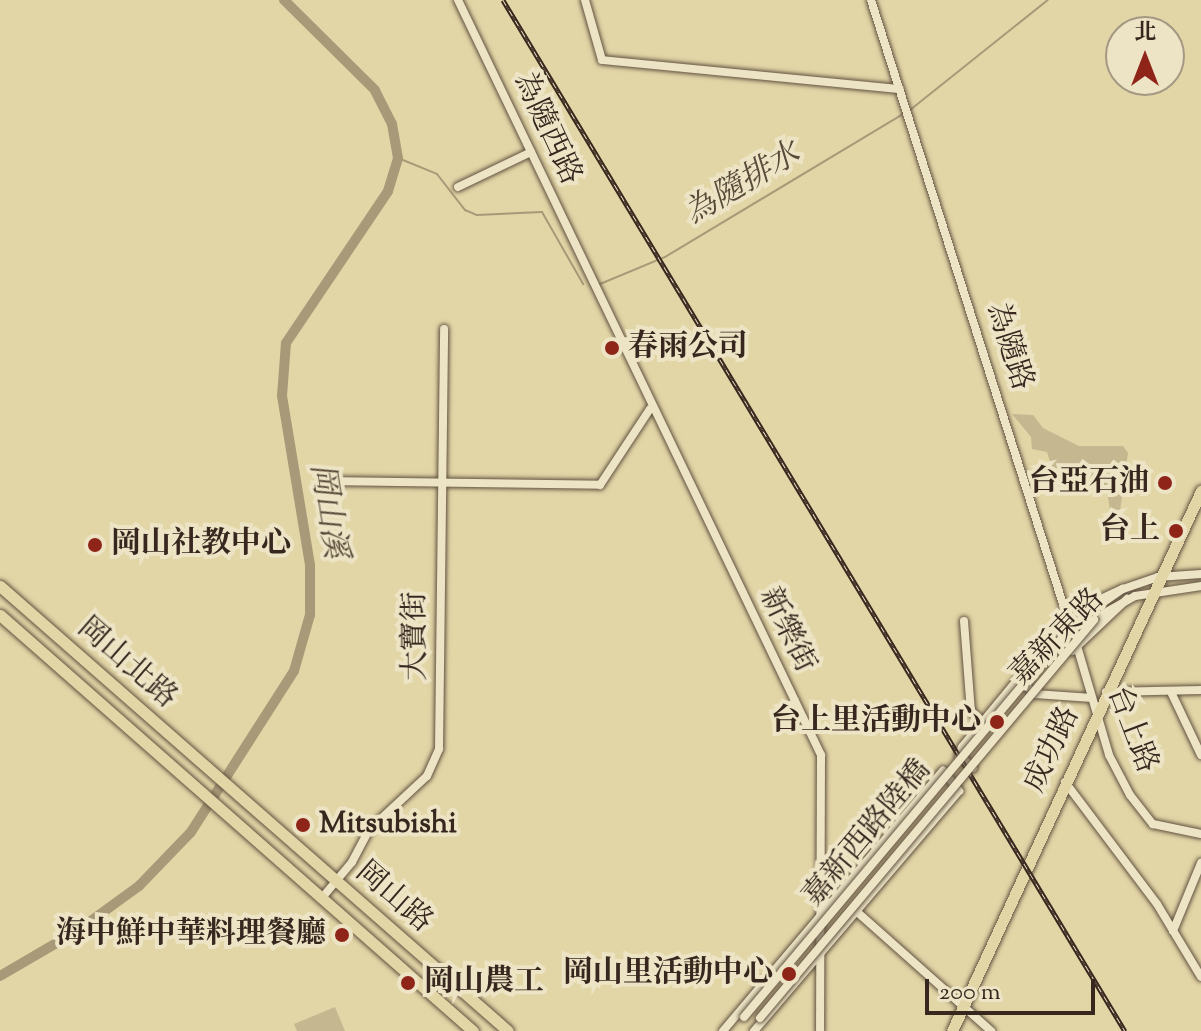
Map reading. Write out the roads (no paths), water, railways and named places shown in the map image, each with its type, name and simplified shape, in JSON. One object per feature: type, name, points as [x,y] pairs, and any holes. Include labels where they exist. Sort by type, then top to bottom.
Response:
[{"type":"main road","name":"成功路","points":[[952,1031],[1065,781],[1095,703],[1105,692],[1201,491]]},
{"type":"main road","name":"岡山北路","points":[[0,586],[246,802]]},
{"type":"main road","name":"岡山北路","points":[[0,615],[225,814]]},
{"type":"main road","name":"岡山路","points":[[246,802],[508,1031]]},
{"type":"main road","name":"岡山路","points":[[225,814],[473,1031]]},
{"type":"street","name":"為隨西路","points":[[458,0],[588,279]]},
{"type":"street","points":[[585,0],[602,60],[900,89]]},
{"type":"street","name":"為隨路","points":[[871,0],[1068,620]]},
{"type":"street","points":[[458,187],[531,152]]},
{"type":"street","name":"新樂街","points":[[588,279],[821,755],[820,1031]]},
{"type":"street","name":"大寶街","points":[[321,899],[337,881],[369,830],[427,776],[439,749],[444,329]]},
{"type":"street","points":[[328,481],[600,485],[650,409]]},
{"type":"street","name":"嘉新東路","points":[[1127,599],[1077,646],[971,770],[959,755],[982,722],[1068,620],[1112,590],[1158,577],[1201,574]]},
{"type":"street","name":"嘉新東路","points":[[1092,616],[1152,591],[1201,586]]},
{"type":"street","name":"嘉新東路","points":[[1092,616],[1123,589]]},
{"type":"street","name":"嘉新西路陸橋","points":[[730,1031],[1064,635],[1092,616]]},
{"type":"street","name":"嘉新西路陸橋","points":[[747,1031],[1092,616]]},
{"type":"street","points":[[964,621],[971,711],[982,722]]},
{"type":"street","name":"台上路","points":[[1077,646],[1109,755],[1153,824],[1201,834]]},
{"type":"street","points":[[1018,679],[1035,694],[1095,703]]},
{"type":"street","points":[[1105,692],[1201,690]]},
{"type":"street","points":[[1171,692],[1201,755]]},
{"type":"street","points":[[723,1031],[943,771],[959,791],[754,1031]]},
{"type":"street","points":[[1065,781],[1173,931],[1201,977]]},
{"type":"street","points":[[1173,931],[1188,883],[1201,863]]},
{"type":"street","points":[[856,911],[991,1031]]},
{"type":"street","points":[[761,988],[779,1003]]},
{"type":"waterway","name":"岡山溪","points":[[0,976],[77,931],[139,886],[191,832],[294,671],[310,615],[310,565],[282,396],[286,343],[388,191],[398,158],[392,124],[375,90],[284,0]]},
{"type":"waterway","name":"為隨排水","points":[[910,110],[1048,0]]},
{"type":"waterway","name":"為隨排水","points":[[600,284],[665,257],[903,114]]},
{"type":"waterway","name":"為隨排水","points":[[398,158],[437,174],[465,210],[477,215],[542,212],[583,284]]},
{"type":"railway","points":[[503,0],[1125,1031]]},
{"type":"place","name":"春雨公司","points":[[612,348]]},
{"type":"place","name":"台亞石油","points":[[1165,483]]},
{"type":"place","name":"台上","points":[[1176,531]]},
{"type":"place","name":"岡山社教中心","points":[[95,545]]},
{"type":"place","name":"台上里活動中心","points":[[997,722]]},
{"type":"place","name":"Mitsubishi","points":[[303,825]]},
{"type":"place","name":"海中鮮中華料理餐廳","points":[[342,935]]},
{"type":"place","name":"岡山里活動中心","points":[[789,974]]},
{"type":"place","name":"岡山農工","points":[[408,983]]}]
